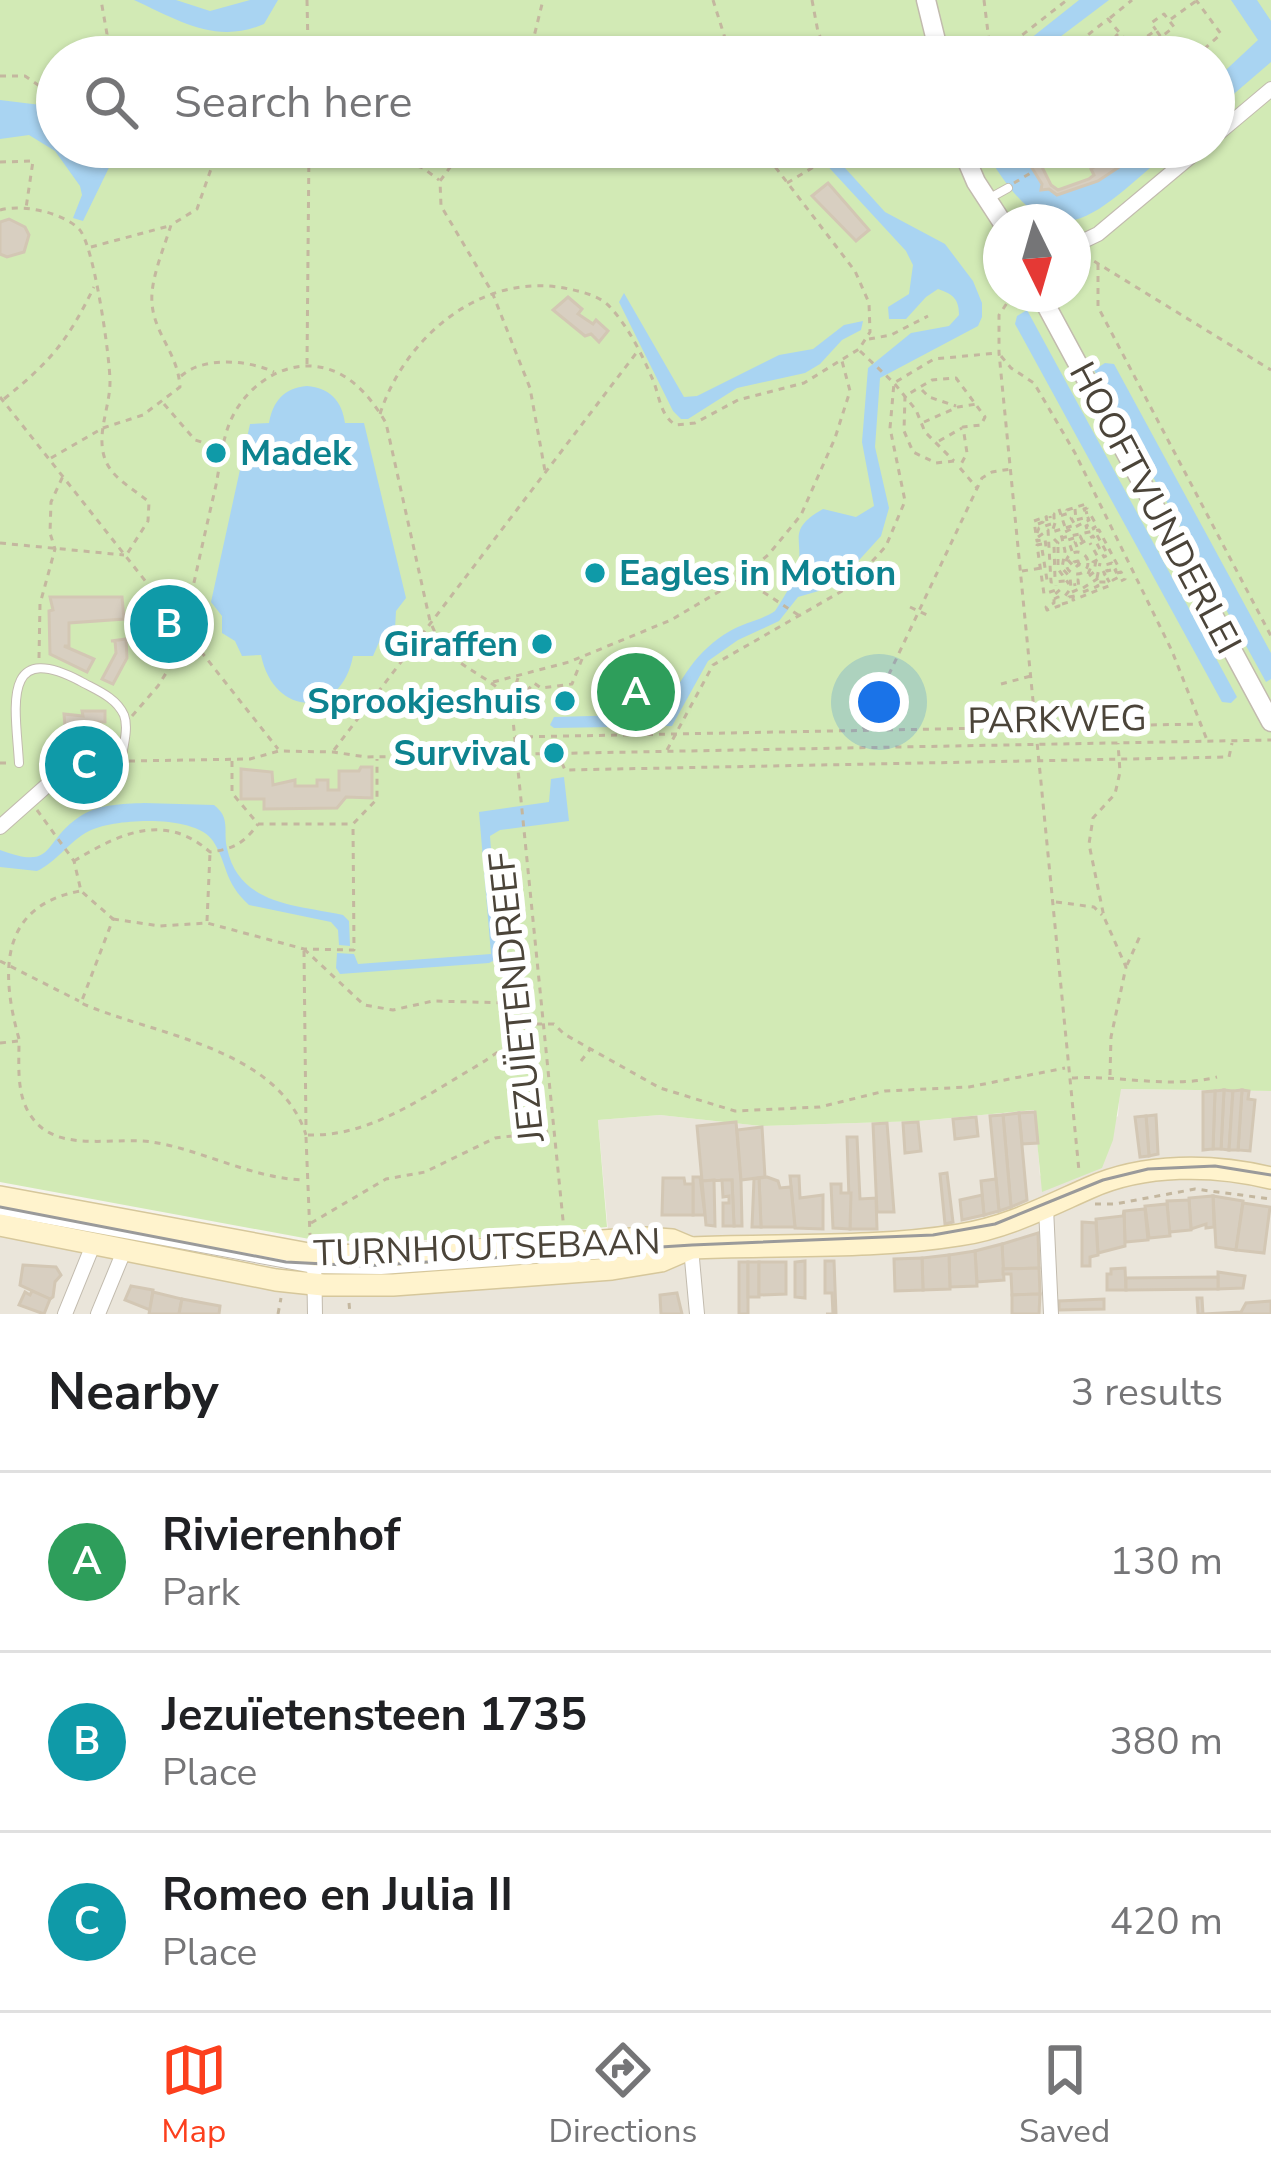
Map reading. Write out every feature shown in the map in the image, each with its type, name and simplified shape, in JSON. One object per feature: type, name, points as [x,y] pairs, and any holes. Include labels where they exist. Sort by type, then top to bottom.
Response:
[{"type":"main road","name":"TURNHOUTSEBAAN","points":[[0,1226],[124,1251],[313,1265],[645,1238],[691,1248],[953,1236],[996,1227],[1089,1187],[1148,1172],[1215,1169],[1271,1178]]},
{"type":"main road","name":"TURNHOUTSEBAAN","points":[[1080,1193],[1099,1197],[1198,1180],[1271,1194]]},
{"type":"main road","name":"TURNHOUTSEBAAN","points":[[0,1197],[313,1265]]},
{"type":"street","points":[[926,0],[935,36]]},
{"type":"street","points":[[1235,119],[1271,89]]},
{"type":"street","points":[[970,168],[992,204]]},
{"type":"street","points":[[1091,239],[1177,168]]},
{"type":"street","name":"HOOFTVUNDERLEI","points":[[1050,312],[1271,722]]},
{"type":"street","points":[[0,827],[53,781],[53,762]]},
{"type":"street","points":[[1046,1208],[1051,1314]]},
{"type":"street","points":[[64,1314],[93,1245]]},
{"type":"street","points":[[691,1248],[697,1314]]},
{"type":"street","points":[[98,1314],[124,1251]]},
{"type":"street","points":[[313,1265],[315,1314]]},
{"type":"lane","points":[[988,199],[1007,188]]},
{"type":"lane","points":[[19,763],[16,703],[20,682],[39,665],[55,668],[118,704],[126,721],[121,761]]},
{"type":"lane","name":"TURNHOUTSEBAAN","points":[[0,1211],[313,1265]]},
{"type":"path","points":[[101,0],[106,36]]},
{"type":"path","points":[[308,0],[308,36]]},
{"type":"path","points":[[534,36],[543,0]]},
{"type":"path","points":[[713,0],[724,36]]},
{"type":"path","points":[[812,0],[820,36]]},
{"type":"path","points":[[984,0],[990,36]]},
{"type":"path","points":[[1020,36],[1067,0]]},
{"type":"path","points":[[1087,35],[1132,0]]},
{"type":"path","points":[[1161,36],[1174,27],[1169,20],[1196,0],[1219,36]]},
{"type":"path","points":[[1108,19],[1123,36]]},
{"type":"path","points":[[1116,36],[1120,33]]},
{"type":"path","points":[[0,76],[25,76],[36,84]]},
{"type":"path","points":[[0,162],[33,161],[26,208]]},
{"type":"path","points":[[90,247],[171,225],[197,209],[212,168]]},
{"type":"path","points":[[307,366],[310,168]]},
{"type":"path","points":[[423,168],[440,181]]},
{"type":"path","points":[[450,168],[440,181],[441,206],[492,292],[530,388],[545,473]]},
{"type":"path","points":[[380,414],[386,395],[437,323],[492,292],[549,284],[588,293],[608,304],[639,350],[663,412],[676,425],[695,423],[738,400],[804,383],[859,350],[871,317],[864,287],[774,168]]},
{"type":"path","points":[[785,184],[812,168]]},
{"type":"path","points":[[1007,188],[1034,171]]},
{"type":"path","points":[[0,210],[26,208],[71,224],[80,229],[90,247],[110,385],[104,456],[115,476],[149,502],[148,521],[126,555]]},
{"type":"path","points":[[49,459],[103,428],[143,416],[180,387],[178,363],[158,326],[151,300],[171,225]]},
{"type":"path","points":[[1091,259],[1271,370]]},
{"type":"path","points":[[1098,264],[1098,307],[1271,637]]},
{"type":"path","points":[[94,287],[67,340],[46,365],[1,399],[279,751]]},
{"type":"path","points":[[1001,312],[999,353],[1080,1193],[1115,1204],[1195,1189],[1271,1194]]},
{"type":"path","points":[[867,338],[891,335],[928,316]]},
{"type":"path","points":[[333,752],[639,350]]},
{"type":"path","points":[[859,350],[894,383],[978,488]]},
{"type":"path","points":[[667,750],[713,665],[801,617],[862,575],[886,546],[901,520],[905,501],[890,428],[894,383],[934,359],[999,353]]},
{"type":"path","points":[[999,353],[1034,383],[1075,453],[1172,651],[1207,742]]},
{"type":"path","points":[[493,682],[582,657],[670,620],[742,578],[769,554],[801,515],[820,477],[850,391],[842,359]]},
{"type":"path","points":[[179,377],[191,367],[223,362],[260,365],[276,373]]},
{"type":"path","points":[[184,630],[229,424],[240,405],[276,373],[307,366],[338,372],[352,380],[380,414],[439,644],[454,661],[493,682],[511,700]]},
{"type":"path","points":[[905,396],[932,380],[956,378],[979,404],[986,417],[981,425],[963,427],[937,442]]},
{"type":"path","points":[[920,387],[929,397],[958,407]]},
{"type":"path","points":[[905,396],[904,431],[913,452],[936,463],[954,460]]},
{"type":"path","points":[[163,403],[195,440],[224,448]]},
{"type":"path","points":[[922,423],[958,407],[979,404]]},
{"type":"path","points":[[959,468],[967,453],[963,427]]},
{"type":"path","points":[[862,730],[978,488],[987,475],[1011,469]]},
{"type":"path","points":[[39,665],[40,604],[55,549],[50,533],[51,502],[63,476]]},
{"type":"path","points":[[1022,571],[1051,567],[1065,551],[1061,534],[1080,527],[1085,505],[1048,518],[1051,524],[1036,535]]},
{"type":"path","points":[[1076,507],[1081,518]]},
{"type":"path","points":[[1059,509],[1065,528]]},
{"type":"path","points":[[1055,523],[1052,532],[1075,525],[1071,518],[1089,512],[1108,555],[1104,557],[1093,541]]},
{"type":"path","points":[[968,513],[974,518]]},
{"type":"path","points":[[1038,524],[1042,518],[1034,521],[1036,541],[1045,539],[1051,567]]},
{"type":"path","points":[[1087,529],[1095,523]]},
{"type":"path","points":[[1036,535],[1048,530],[1051,567]]},
{"type":"path","points":[[1049,593],[1046,602],[1059,602],[1103,577],[1118,579],[1117,565],[1099,530],[1061,538]]},
{"type":"path","points":[[1054,538],[1058,543],[1044,594],[1056,590],[1057,580]]},
{"type":"path","points":[[1077,546],[1087,550],[1093,541]]},
{"type":"path","points":[[1093,541],[1103,577]]},
{"type":"path","points":[[0,543],[126,555]]},
{"type":"path","points":[[1042,544],[1037,545],[1057,580],[1059,602]]},
{"type":"path","points":[[1066,560],[1077,546]]},
{"type":"path","points":[[1077,546],[1088,565],[1078,591]]},
{"type":"path","points":[[1058,547],[1047,580],[1078,591]]},
{"type":"path","points":[[1066,560],[1075,568],[1097,551]]},
{"type":"path","points":[[1103,564],[1113,557]]},
{"type":"path","points":[[1066,560],[1070,572],[1081,574]]},
{"type":"path","points":[[1103,564],[1117,565]]},
{"type":"path","points":[[1059,602],[1098,586],[1096,582],[1103,577]]},
{"type":"path","points":[[742,578],[801,617]]},
{"type":"path","points":[[1057,580],[1078,591]]},
{"type":"path","points":[[910,607],[927,615]]},
{"type":"path","points":[[126,721],[151,697],[189,636]]},
{"type":"path","points":[[526,692],[534,683],[541,688],[572,684],[582,657]]},
{"type":"path","points":[[1000,684],[1032,676]]},
{"type":"path","points":[[518,678],[512,690],[536,698],[541,688]]},
{"type":"path","name":"JEZUÏETENDREEF","points":[[512,690],[564,1236]]},
{"type":"path","points":[[515,736],[1201,724]]},
{"type":"path","name":"PARKWEG","points":[[53,762],[232,760],[279,751],[377,757],[1271,740]]},
{"type":"path","points":[[557,752],[565,770],[1229,757],[1233,741]]},
{"type":"path","points":[[1118,743],[1115,794],[1093,818],[1088,844],[1104,916],[1126,967]]},
{"type":"path","points":[[30,800],[74,861],[82,891],[113,919],[160,926],[207,923],[304,949],[354,950],[353,824],[377,799],[377,757]]},
{"type":"path","points":[[232,760],[232,793],[258,824]]},
{"type":"path","points":[[258,824],[353,824]]},
{"type":"path","points":[[74,861],[130,832],[160,830],[194,837],[213,851],[228,849],[245,842],[258,824]]},
{"type":"path","points":[[207,923],[213,851]]},
{"type":"path","points":[[82,891],[41,902],[27,912],[1,962],[4,1004],[20,1041],[19,1084],[24,1105],[44,1130],[77,1139],[152,1142],[305,1180]]},
{"type":"path","points":[[1054,902],[1094,907],[1104,916]]},
{"type":"path","points":[[81,1003],[113,919]]},
{"type":"path","points":[[1110,1075],[1111,1037],[1126,967],[1140,936]]},
{"type":"path","points":[[304,949],[364,1005],[393,1010],[433,1001],[499,1001],[522,1011],[532,1024]]},
{"type":"path","points":[[304,949],[305,1180],[313,1265]]},
{"type":"path","points":[[1,962],[116,1018],[209,1046],[242,1063],[286,1100],[306,1135]]},
{"type":"path","points":[[532,1024],[554,1024],[659,1088],[735,1112],[820,1107],[885,1091],[969,1087],[1069,1067]]},
{"type":"path","points":[[306,1135],[338,1136],[380,1121],[503,1045],[528,1036],[532,1024]]},
{"type":"path","points":[[0,1043],[20,1041]]},
{"type":"path","points":[[488,1047],[492,1054]]},
{"type":"path","points":[[581,1060],[592,1047]]},
{"type":"path","points":[[1070,1078],[1110,1075],[1159,1081],[1217,1077]]},
{"type":"path","points":[[310,1224],[386,1179],[425,1172],[499,1137],[554,1132]]},
{"type":"path","points":[[278,1314],[282,1290]]},
{"type":"path","points":[[349,1295],[350,1314]]},
{"type":"shaded area","points":[[1120,1089],[1271,1091],[1271,1314],[0,1314],[0,1232],[275,1284],[612,1275],[598,1120],[660,1115],[761,1126],[919,1121],[1035,1110],[1040,1176],[1118,1116]]},
{"type":"green space","points":[[0,0],[1271,0],[1271,1091],[1121,1089],[1113,1140],[1102,1168],[1042,1192],[1034,1110],[919,1121],[761,1126],[660,1115],[598,1120],[607,1227],[388,1241],[315,1240],[0,1182]]},
{"type":"water","points":[[134,0],[176,0],[210,11],[250,0],[278,0],[264,24],[230,32],[182,22]]},
{"type":"water","points":[[1079,0],[1109,0],[1061,36],[1034,36]]},
{"type":"water","points":[[1231,0],[1257,0],[1271,21],[1271,62],[1235,93],[1235,61],[1258,40]]},
{"type":"water","points":[[0,100],[36,104],[36,139],[29,135],[0,139]]},
{"type":"water","points":[[67,168],[109,168],[83,221],[73,218],[82,195]]},
{"type":"water","points":[[829,168],[845,168],[885,212],[945,244],[973,281],[982,303],[978,326],[880,378],[875,447],[889,508],[881,536],[841,580],[798,597],[779,621],[708,661],[672,726],[554,728],[550,725],[554,717],[664,714],[683,678],[708,647],[730,631],[775,611],[798,567],[804,523],[823,509],[856,517],[874,506],[862,442],[868,368],[911,333],[949,326],[959,315],[954,298],[938,289],[906,319],[889,319],[888,307],[909,294],[913,265],[906,251]]},
{"type":"water","points":[[997,168],[1032,168],[1042,184],[1040,190],[1057,195],[1098,181],[1114,168],[1150,168],[1091,213],[1091,204],[1025,204]]},
{"type":"water","points":[[624,293],[684,397],[697,396],[779,355],[813,349],[844,325],[863,321],[861,330],[842,340],[805,373],[737,388],[681,419],[619,302]]},
{"type":"water","points":[[1028,312],[1237,697],[1231,703],[1222,702],[1015,324],[1017,316]]},
{"type":"water","points":[[1114,364],[1271,653],[1271,679],[1266,682],[1094,370]]},
{"type":"water","points":[[307,386],[334,397],[345,423],[364,423],[406,598],[396,611],[395,629],[380,640],[373,656],[353,656],[335,691],[307,703],[279,691],[261,655],[242,656],[235,641],[222,633],[222,616],[211,602],[250,424],[269,423],[281,397]]},
{"type":"water","points":[[564,777],[569,821],[500,830],[490,836],[499,958],[489,963],[340,974],[337,953],[354,954],[358,964],[491,954],[479,812],[549,802],[551,779]]},
{"type":"water","points":[[144,803],[214,805],[223,815],[227,848],[244,882],[273,900],[343,915],[349,921],[350,946],[339,945],[338,930],[331,922],[249,905],[235,888],[213,841],[190,826],[135,821],[101,827],[82,835],[37,871],[0,867],[0,850],[40,856],[86,813]]},
{"type":"building","points":[[1032,168],[1042,168],[1058,190],[1089,179],[1093,168],[1118,168],[1098,181],[1057,195],[1041,190]]},
{"type":"building","points":[[828,183],[869,230],[856,241],[812,196]]},
{"type":"building","points":[[9,219],[25,227],[29,235],[24,252],[7,257],[0,254],[0,222]]},
{"type":"building","points":[[568,297],[582,309],[578,314],[593,324],[596,320],[608,331],[599,342],[553,310]]},
{"type":"building","points":[[50,597],[122,597],[124,619],[69,623],[69,646],[64,646],[94,659],[87,672],[50,654]]},
{"type":"building","points":[[126,639],[127,658],[113,684],[102,679],[116,653],[115,641],[111,641]]},
{"type":"building","points":[[82,711],[105,711],[105,722],[91,722],[91,728],[65,726],[64,714],[83,716]]},
{"type":"building","points":[[372,767],[372,798],[346,797],[337,808],[264,809],[264,799],[241,799],[241,769],[272,772],[273,785],[295,780],[295,786],[317,786],[317,780],[328,780],[328,790],[339,790],[339,771]]},
{"type":"building","points":[[1224,1090],[1233,1091],[1229,1150],[1221,1149]]},
{"type":"building","points":[[1224,1090],[1221,1149],[1213,1149],[1215,1091]]},
{"type":"building","points":[[1242,1090],[1255,1100],[1250,1151],[1238,1150]]},
{"type":"building","points":[[1242,1090],[1238,1150],[1229,1150],[1233,1091]]},
{"type":"building","points":[[1215,1091],[1213,1149],[1203,1150],[1203,1092]]},
{"type":"building","points":[[1035,1112],[1038,1143],[1022,1144],[1019,1113]]},
{"type":"building","points":[[1019,1113],[1027,1200],[1011,1207],[1003,1115]]},
{"type":"building","points":[[1003,1115],[1011,1207],[999,1211],[990,1116]]},
{"type":"building","points":[[1156,1115],[1158,1154],[1149,1156],[1146,1116]]},
{"type":"building","points":[[1146,1116],[1149,1156],[1140,1157],[1135,1117]]},
{"type":"building","points":[[976,1117],[978,1136],[955,1139],[953,1119]]},
{"type":"building","points":[[736,1122],[742,1226],[734,1226],[732,1180],[702,1181],[697,1126]]},
{"type":"building","points":[[918,1122],[921,1151],[905,1153],[903,1123]]},
{"type":"building","points":[[887,1123],[894,1212],[877,1212],[873,1124]]},
{"type":"building","points":[[762,1127],[765,1177],[741,1180],[737,1130]]},
{"type":"building","points":[[847,1137],[857,1137],[860,1199],[876,1198],[877,1229],[850,1229]]},
{"type":"building","points":[[947,1173],[953,1222],[945,1224],[940,1174]]},
{"type":"building","points":[[790,1176],[799,1176],[800,1198],[823,1195],[823,1229],[795,1228]]},
{"type":"building","points":[[693,1177],[700,1177],[705,1215],[693,1215]]},
{"type":"building","points":[[663,1178],[684,1178],[685,1184],[693,1184],[693,1215],[662,1215]]},
{"type":"building","points":[[759,1178],[778,1181],[780,1188],[791,1187],[795,1227],[761,1227]]},
{"type":"building","points":[[759,1178],[761,1227],[752,1227],[754,1179]]},
{"type":"building","points":[[996,1179],[999,1211],[984,1215],[981,1181]]},
{"type":"building","points":[[714,1180],[715,1226],[706,1225],[702,1181]]},
{"type":"building","points":[[722,1180],[732,1180],[734,1226],[723,1226],[723,1203],[729,1203],[729,1196],[723,1197]]},
{"type":"building","points":[[831,1184],[841,1184],[841,1193],[851,1193],[850,1229],[833,1228]]},
{"type":"building","points":[[982,1195],[984,1215],[962,1220],[960,1200]]},
{"type":"building","points":[[1213,1196],[1243,1201],[1236,1250],[1216,1247]]},
{"type":"building","points":[[1213,1196],[1214,1227],[1206,1228],[1206,1224],[1191,1229],[1189,1198]]},
{"type":"building","points":[[1189,1200],[1191,1230],[1169,1232],[1167,1201]]},
{"type":"building","points":[[1243,1203],[1270,1207],[1264,1253],[1236,1250]]},
{"type":"building","points":[[1167,1204],[1170,1236],[1149,1238],[1145,1206]]},
{"type":"building","points":[[1145,1209],[1148,1240],[1125,1242],[1124,1211]]},
{"type":"building","points":[[1124,1211],[1125,1246],[1098,1253],[1096,1219],[1123,1216]]},
{"type":"building","points":[[1082,1222],[1096,1223],[1098,1255],[1090,1257],[1090,1266],[1082,1266]]},
{"type":"building","points":[[1038,1233],[1039,1268],[1003,1269],[1002,1244]]},
{"type":"building","points":[[1002,1244],[1004,1280],[977,1282],[975,1251]]},
{"type":"building","points":[[975,1251],[977,1286],[950,1287],[949,1255]]},
{"type":"building","points":[[949,1255],[950,1289],[923,1290],[922,1258]]},
{"type":"building","points":[[922,1258],[923,1290],[895,1291],[894,1259]]},
{"type":"building","points":[[805,1261],[805,1298],[795,1297],[795,1262]]},
{"type":"building","points":[[825,1261],[834,1261],[836,1314],[832,1293],[825,1293]]},
{"type":"building","points":[[739,1262],[748,1262],[748,1314],[739,1314]]},
{"type":"building","points":[[748,1262],[759,1262],[759,1297],[748,1297]]},
{"type":"building","points":[[759,1262],[786,1262],[786,1294],[759,1295]]},
{"type":"building","points":[[23,1265],[56,1267],[61,1275],[53,1297],[20,1285]]},
{"type":"building","points":[[1039,1268],[1040,1294],[1012,1295],[1011,1274],[1003,1274],[1003,1269]]},
{"type":"building","points":[[1125,1268],[1126,1290],[1107,1290],[1111,1269]]},
{"type":"building","points":[[1218,1272],[1245,1276],[1243,1288],[1218,1289]]},
{"type":"building","points":[[1218,1277],[1218,1289],[1126,1290],[1126,1278]]},
{"type":"building","points":[[131,1286],[153,1290],[150,1310],[125,1300]]},
{"type":"building","points":[[32,1291],[50,1299],[44,1314],[19,1305],[25,1292],[30,1295]]},
{"type":"building","points":[[153,1292],[182,1299],[179,1314],[149,1314]]},
{"type":"building","points":[[677,1293],[682,1314],[661,1314],[660,1295]]},
{"type":"building","points":[[1040,1294],[1039,1314],[1012,1314],[1012,1295]]},
{"type":"building","points":[[182,1299],[220,1306],[219,1314],[179,1314]]},
{"type":"building","points":[[1104,1299],[1104,1309],[1059,1310],[1059,1301]]},
{"type":"building","points":[[1271,1301],[1271,1314],[1203,1314],[1241,1312],[1246,1303]]},
{"type":"tram line","points":[[0,1207],[286,1262],[364,1266],[933,1235],[995,1224],[1103,1180],[1148,1169],[1215,1166],[1271,1175]]},
{"type":"place","name":"Madek","points":[[216,453]]},
{"type":"place","name":"Eagles in Motion","points":[[595,573]]},
{"type":"place","name":"Jezuïetensteen 1735","points":[[169,624]]},
{"type":"place","name":"Giraffen","points":[[542,644]]},
{"type":"place","name":"Rivierenhof","points":[[636,692]]},
{"type":"place","name":"Sprookjeshuis","points":[[565,701]]},
{"type":"place","name":"Survival","points":[[554,753]]},
{"type":"place","name":"Romeo en Julia II","points":[[84,765]]}]
